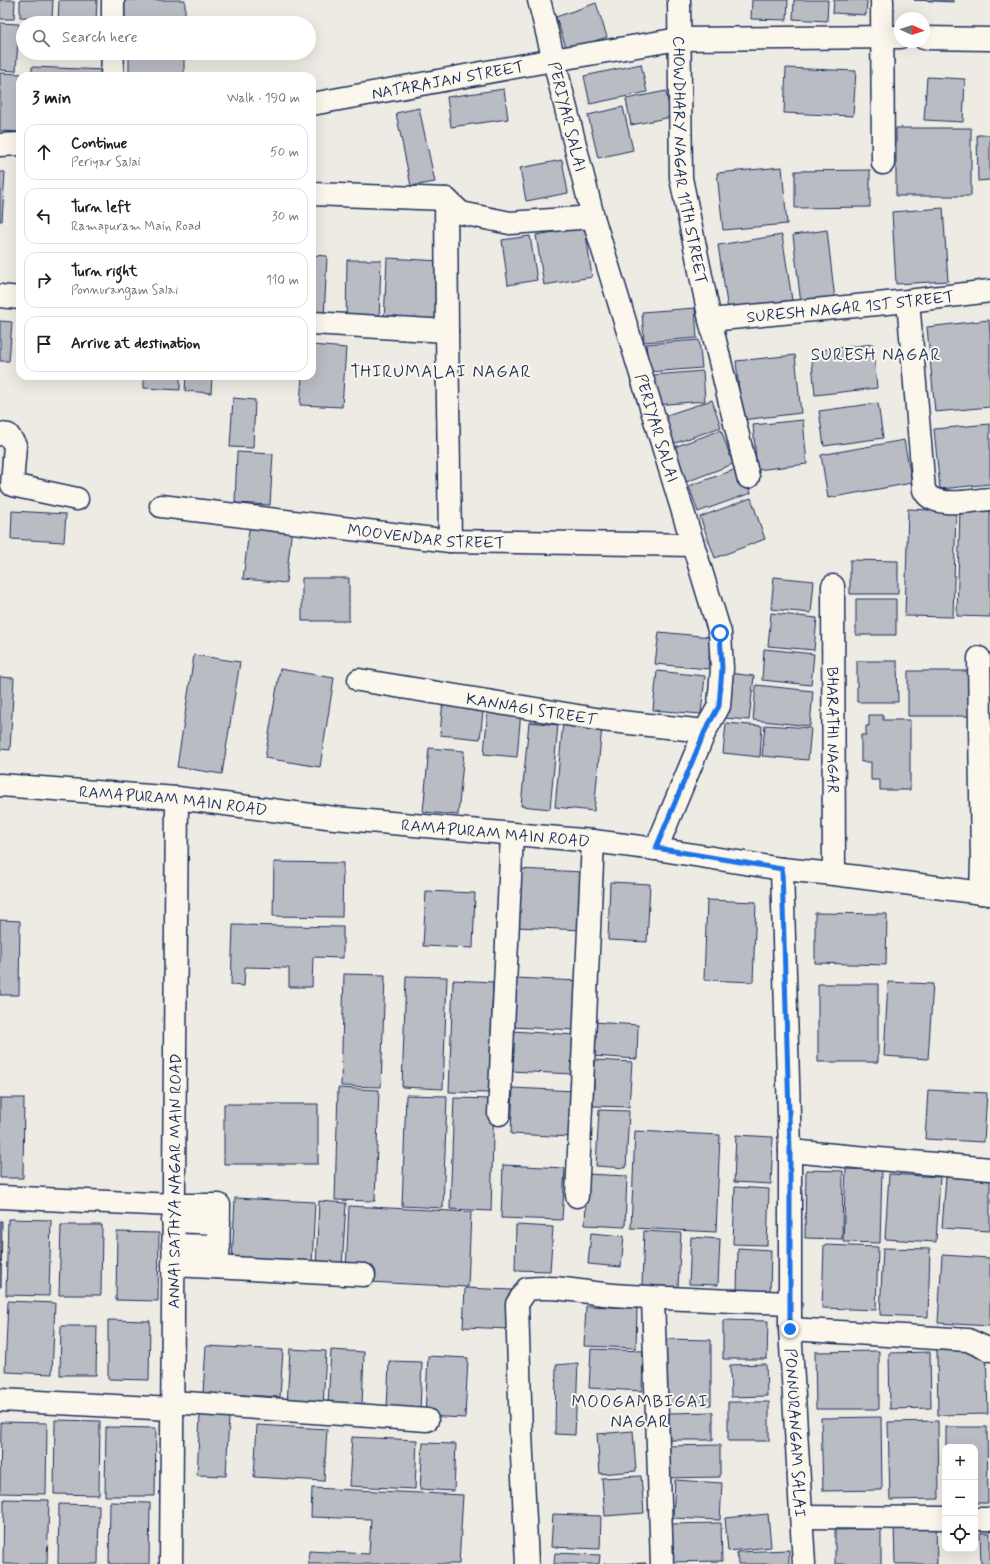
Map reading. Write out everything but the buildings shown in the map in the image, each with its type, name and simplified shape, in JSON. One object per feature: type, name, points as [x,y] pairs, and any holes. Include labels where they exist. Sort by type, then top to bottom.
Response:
[{"type":"street","points":[[113,0],[113,16]]},
{"type":"street","name":"PERIYAR SALAI","points":[[539,0],[593,217],[720,633],[722,668],[719,706],[705,731],[656,848]]},
{"type":"street","name":"CHOWDHARY NAGAR 11TH STREET","points":[[679,0],[681,178],[710,320],[748,477]]},
{"type":"street","points":[[882,0],[891,37],[883,163]]},
{"type":"street","name":"NATARAJAN STREET","points":[[316,103],[679,39],[891,37]]},
{"type":"street","points":[[930,38],[990,39]]},
{"type":"street","points":[[112,72],[113,60]]},
{"type":"street","points":[[0,145],[16,144]]},
{"type":"street","points":[[316,194],[446,199],[461,213],[510,223],[593,217]]},
{"type":"street","points":[[446,199],[450,541]]},
{"type":"street","name":"SURESH NAGAR 1ST STREET","points":[[710,320],[908,301],[990,290]]},
{"type":"street","points":[[0,296],[16,298]]},
{"type":"street","points":[[908,301],[924,490],[926,496],[932,500],[943,503],[990,498]]},
{"type":"street","points":[[316,323],[447,331]]},
{"type":"street","points":[[0,434],[8,436],[15,445],[12,485],[77,499]]},
{"type":"street","name":"MOOVENDAR STREET","points":[[161,506],[450,541],[693,545]]},
{"type":"street","name":"BHARATHI NAGAR","points":[[833,586],[834,874]]},
{"type":"street","points":[[979,658],[982,860],[985,893]]},
{"type":"street","name":"KANNAGI STREET","points":[[359,680],[602,720],[705,731]]},
{"type":"street","name":"RAMAPURAM MAIN ROAD","points":[[0,786],[177,798],[334,818],[592,841],[656,848],[782,869],[985,893]]},
{"type":"street","name":"ANNAI SATHYA NAGAR MAIN ROAD","points":[[171,1564],[177,798]]},
{"type":"street","points":[[499,1114],[512,835]]},
{"type":"street","points":[[577,1196],[592,841]]},
{"type":"street","name":"PONNURANGAM SALAI","points":[[782,869],[790,1151],[790,1329],[804,1564]]},
{"type":"street","points":[[790,1151],[990,1169]]},
{"type":"street","points":[[0,1197],[173,1213],[219,1223],[218,1267]]},
{"type":"street","points":[[173,1255],[218,1246]]},
{"type":"street","points":[[173,1255],[218,1267],[364,1276]]},
{"type":"street","points":[[527,1564],[521,1433],[518,1304],[527,1289],[543,1287],[598,1294],[653,1298],[790,1303]]},
{"type":"street","points":[[653,1298],[662,1564]]},
{"type":"street","points":[[790,1329],[968,1340],[990,1350]]},
{"type":"street","points":[[0,1400],[172,1406],[427,1420]]},
{"type":"street","points":[[802,1518],[942,1518]]},
{"type":"street","points":[[978,1518],[990,1519]]},
{"type":"district","name":"SURESH NAGAR","points":[[876,354]]},
{"type":"district","name":"THIRUMALAI NAGAR","points":[[441,371]]},
{"type":"district","name":"MOOGAMBIGAI NAGAR","points":[[640,1411]]},
{"type":"route","points":[[720,633],[722,668],[719,706],[705,731],[656,848],[782,869],[790,1151],[790,1329]]}]
